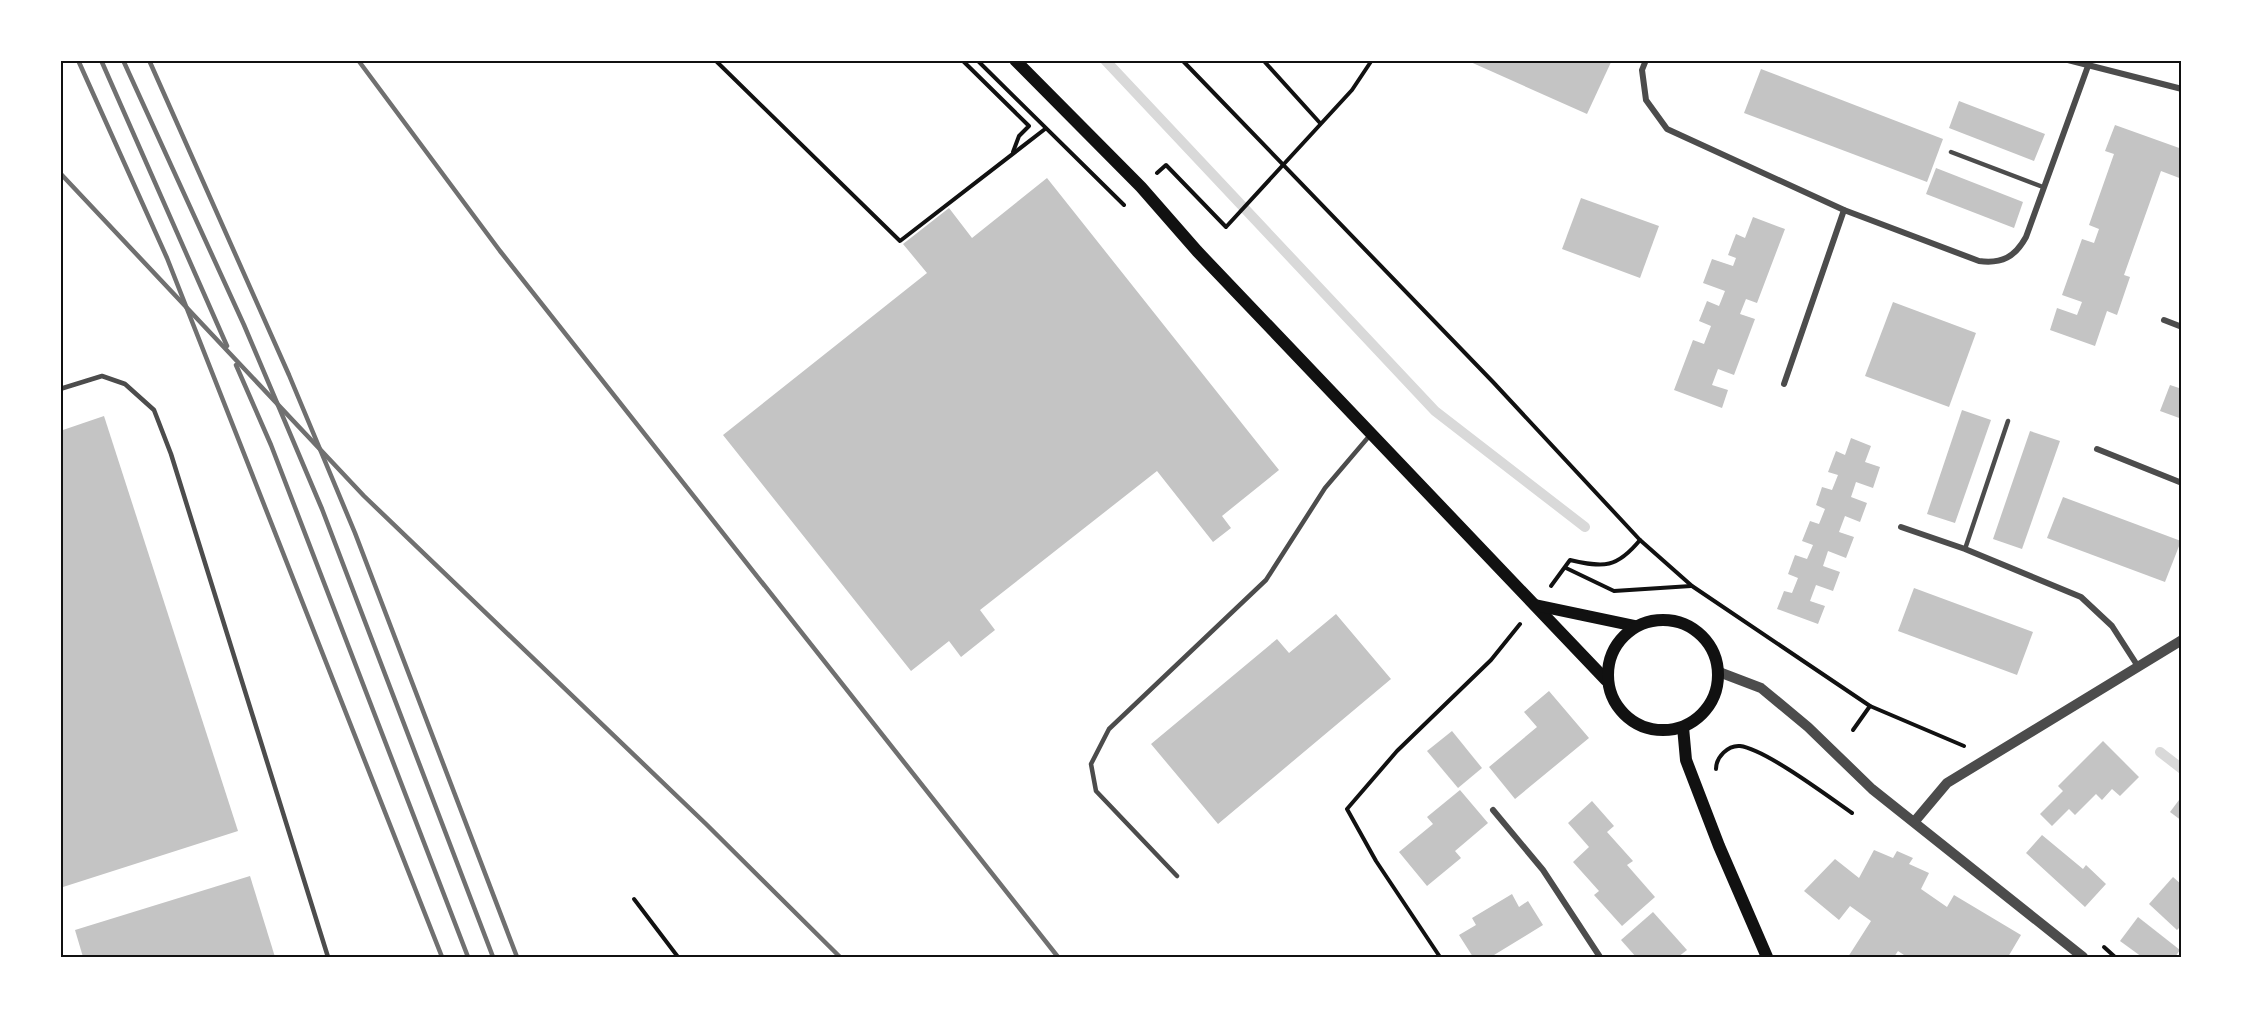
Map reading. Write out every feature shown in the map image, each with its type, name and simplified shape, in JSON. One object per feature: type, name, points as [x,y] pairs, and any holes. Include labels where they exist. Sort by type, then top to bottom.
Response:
[{"type":"main road","points":[[1015,60],[1141,187],[1197,251],[1606,680],[1615,705],[1633,723],[1658,731],[1683,727],[1703,715],[1716,695],[1719,672],[1711,645],[1690,626],[1663,618],[1635,626],[1535,605]]},
{"type":"main road","points":[[1606,680],[1613,648],[1635,626]]},
{"type":"main road","points":[[1683,727],[1686,760],[1719,846],[1767,957]]},
{"type":"street","points":[[1646,60],[1642,70],[1646,100],[1667,129],[1844,210],[1979,261],[1992,263],[2011,256],[2019,249],[2088,66]]},
{"type":"street","points":[[2068,60],[2182,89]]},
{"type":"street","points":[[1784,384],[1844,210]]},
{"type":"street","points":[[2164,320],[2182,327]]},
{"type":"street","points":[[2097,449],[2182,483]]},
{"type":"street","points":[[1901,527],[1965,549],[2081,597],[2112,626],[2139,668]]},
{"type":"street","points":[[1915,821],[1947,783],[2182,640]]},
{"type":"street","points":[[1719,672],[1761,688],[1808,727],[1872,789],[2083,957]]},
{"type":"street","points":[[1493,810],[1544,870],[1600,957]]},
{"type":"lane","points":[[1951,152],[2043,187]]},
{"type":"lane","points":[[60,389],[102,376],[125,384],[154,410],[171,454],[328,957]]},
{"type":"lane","points":[[1965,549],[2008,422]]},
{"type":"lane","points":[[1177,876],[1096,791],[1091,764],[1109,729],[1266,580],[1325,488],[1371,435]]},
{"type":"path","points":[[715,60],[900,241],[1045,129]]},
{"type":"path","points":[[962,60],[1029,126],[1019,136],[1013,153]]},
{"type":"path","points":[[977,60],[1123,206]]},
{"type":"path","points":[[1182,60],[1493,382],[1640,540],[1692,586],[1870,706],[1990,757]]},
{"type":"path","points":[[1263,60],[1320,123]]},
{"type":"path","points":[[1166,165],[1226,227],[1352,90],[1372,60]]},
{"type":"path","points":[[1640,540],[1630,552],[1614,563],[1597,567],[1570,560],[1566,568],[1614,591],[1692,586]]},
{"type":"path","points":[[1440,957],[1376,861],[1347,809],[1397,751],[1491,660],[1517,628]]},
{"type":"path","points":[[1853,730],[1870,706]]},
{"type":"path","points":[[1717,776],[1717,761],[1725,752],[1734,747],[1746,748],[1802,778],[1852,813]]},
{"type":"path","points":[[634,899],[678,957]]},
{"type":"building","points":[[1466,60],[1612,60],[1587,114]]},
{"type":"building","points":[[1761,69],[1943,139],[1927,182],[1744,113]]},
{"type":"building","points":[[1959,101],[2045,134],[2034,161],[1949,128]]},
{"type":"building","points":[[2115,125],[2182,149],[2182,179],[2161,171],[2124,275],[2130,277],[2117,315],[2107,311],[2095,346],[2050,330],[2057,308],[2077,315],[2082,302],[2062,295],[2082,239],[2094,243],[2099,229],[2089,225],[2114,154],[2105,151]]},
{"type":"building","points":[[1936,168],[2023,202],[2014,228],[1926,194]]},
{"type":"building","points":[[1047,178],[1279,470],[1222,516],[1231,528],[1213,542],[1157,471],[980,610],[995,630],[961,657],[949,641],[911,671],[723,435],[927,273],[903,244],[949,208],[972,238]]},
{"type":"building","points":[[1581,198],[1659,226],[1640,278],[1562,249]]},
{"type":"building","points":[[1753,217],[1785,229],[1757,303],[1746,299],[1740,314],[1755,319],[1734,375],[1718,369],[1712,385],[1728,390],[1722,408],[1674,390],[1693,340],[1704,344],[1711,326],[1699,321],[1707,301],[1719,306],[1725,291],[1703,283],[1712,259],[1733,266],[1736,258],[1728,255],[1736,234],[1745,238]]},
{"type":"building","points":[[1893,302],[1976,333],[1949,407],[1865,376]]},
{"type":"building","points":[[2170,385],[2182,389],[2182,419],[2160,411]]},
{"type":"building","points":[[1962,410],[1991,420],[1955,523],[1927,514]]},
{"type":"building","points":[[104,416],[238,831],[63,887],[60,879],[60,431]]},
{"type":"building","points":[[2030,431],[2060,441],[2022,549],[1993,539]]},
{"type":"building","points":[[1851,438],[1871,446],[1865,462],[1880,467],[1873,488],[1856,482],[1851,497],[1867,503],[1860,522],[1845,516],[1839,532],[1854,537],[1846,558],[1828,551],[1823,566],[1840,572],[1833,591],[1816,585],[1810,601],[1825,606],[1818,624],[1777,609],[1784,591],[1792,593],[1798,578],[1788,574],[1795,555],[1807,559],[1813,545],[1802,541],[1810,521],[1819,524],[1825,509],[1816,505],[1822,487],[1832,490],[1838,475],[1828,472],[1836,451],[1845,455]]},
{"type":"building","points":[[2063,497],[2181,541],[2165,582],[2047,538]]},
{"type":"building","points":[[1914,588],[2033,632],[2017,675],[1898,631]]},
{"type":"building","points":[[1336,614],[1391,679],[1218,824],[1151,744],[1277,639],[1289,653]]},
{"type":"building","points":[[1549,691],[1589,738],[1515,799],[1489,767],[1537,727],[1524,712]]},
{"type":"building","points":[[1452,731],[1482,768],[1458,788],[1427,751]]},
{"type":"building","points":[[2103,741],[2139,777],[2120,796],[2112,789],[2102,800],[2096,794],[2075,815],[2069,809],[2052,826],[2040,814],[2063,791],[2058,786]]},
{"type":"building","points":[[1460,790],[1488,823],[1455,851],[1461,858],[1427,886],[1399,852],[1433,824],[1427,817]]},
{"type":"building","points":[[2182,796],[2182,821],[2170,812]]},
{"type":"building","points":[[1592,801],[1614,826],[1607,832],[1633,861],[1627,865],[1655,897],[1622,926],[1594,895],[1599,891],[1573,862],[1589,847],[1568,823]]},
{"type":"building","points":[[2042,835],[2083,869],[2086,865],[2106,884],[2085,907],[2026,853]]},
{"type":"building","points":[[1874,850],[1893,858],[1897,851],[1913,858],[1909,864],[1929,873],[1921,889],[1947,907],[1954,895],[2021,935],[2008,957],[1907,957],[1898,951],[1894,957],[1848,957],[1871,921],[1850,906],[1839,920],[1804,891],[1835,859],[1859,878]]},
{"type":"building","points":[[250,876],[275,957],[83,957],[75,930]]},
{"type":"building","points":[[2173,877],[2182,885],[2182,925],[2177,930],[2149,904]]},
{"type":"building","points":[[1512,894],[1519,907],[1528,901],[1543,925],[1494,955],[1496,957],[1473,957],[1459,935],[1476,925],[1472,918]]},
{"type":"building","points":[[1653,912],[1687,950],[1678,957],[1636,957],[1621,940]]},
{"type":"building","points":[[2138,917],[2180,950],[2175,957],[2142,957],[2120,941]]},
{"type":"waterway","points":[[1105,60],[1435,411],[1585,527]]},
{"type":"waterway","points":[[2160,752],[2182,769]]},
{"type":"railway","points":[[78,60],[167,258],[442,957]]},
{"type":"railway","points":[[101,60],[227,346]]},
{"type":"railway","points":[[123,60],[244,325],[322,509],[493,957]]},
{"type":"railway","points":[[149,60],[289,375],[355,533],[517,957]]},
{"type":"railway","points":[[358,60],[500,251],[1058,957]]},
{"type":"railway","points":[[60,173],[364,496],[706,824],[840,957]]},
{"type":"railway","points":[[236,365],[271,445],[468,957]]}]
